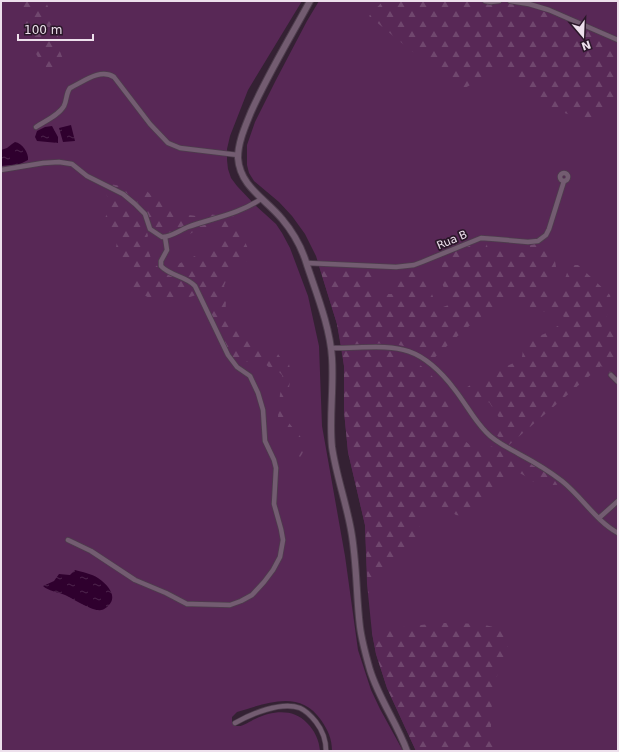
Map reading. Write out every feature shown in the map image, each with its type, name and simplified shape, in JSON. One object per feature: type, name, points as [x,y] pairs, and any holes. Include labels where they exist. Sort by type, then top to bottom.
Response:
[{"type":"street","points":[[310,1],[262,88],[244,130],[239,146],[239,165],[243,178],[250,188],[278,214],[287,225],[300,247],[307,263],[327,328],[331,348],[333,375],[331,430],[332,449],[351,530],[360,628],[364,649],[374,683],[407,751]]},
{"type":"street","points":[[485,1],[499,1]]},
{"type":"street","points":[[510,1],[530,4],[549,10],[618,40]]},
{"type":"street","points":[[36,127],[62,108],[69,89],[98,74],[110,75],[114,77],[161,137],[168,143],[188,150],[238,155]]},
{"type":"street","points":[[1,170],[44,163],[59,162],[72,164],[87,176],[104,186],[116,190],[135,204],[145,214],[150,229],[160,237],[165,237],[187,228],[243,210],[261,199]]},
{"type":"street","name":"Rua B","points":[[307,263],[405,267],[422,262],[481,238],[534,242],[542,238],[549,229],[564,181]]},
{"type":"street","points":[[68,540],[91,551],[135,580],[187,604],[230,605],[246,598],[258,589],[269,576],[280,558],[283,540],[282,529],[274,504],[276,468],[265,441],[263,410],[258,393],[250,376],[237,367],[228,355],[195,286],[186,279],[166,270],[161,266],[161,261],[167,250],[165,237]]},
{"type":"street","points":[[331,348],[387,347],[409,351],[423,358],[443,375],[486,432],[499,443],[536,463],[563,482],[599,518],[618,533]]},
{"type":"street","points":[[611,375],[618,382]]},
{"type":"street","points":[[599,518],[618,501]]},
{"type":"street","points":[[235,723],[259,712],[280,707],[296,707],[308,713],[318,726],[324,736],[326,751]]},
{"type":"green space","points":[[1,1],[302,1],[248,90],[230,136],[227,149],[228,169],[231,178],[237,186],[276,224],[282,233],[290,248],[308,296],[319,346],[322,426],[345,556],[358,650],[371,690],[403,751],[332,751],[328,731],[313,710],[303,704],[293,701],[282,701],[271,702],[237,712],[232,717],[232,723],[235,726],[242,726],[268,714],[282,712],[289,713],[301,718],[312,729],[318,739],[320,751],[1,751]]},
{"type":"green space","points":[[9,1],[46,1],[57,27],[59,48],[63,61],[63,64],[60,67],[56,69],[49,68],[42,64],[32,46],[18,9]]},
{"type":"green space","points":[[319,1],[618,1],[618,751],[416,751],[387,688],[376,654],[372,633],[367,584],[365,525],[348,452],[344,411],[344,366],[337,324],[316,256],[305,234],[292,216],[279,202],[254,181],[249,173],[247,165],[247,145],[255,122],[307,21]]},
{"type":"green space","points":[[383,1],[480,1],[486,4],[513,4],[540,10],[618,43],[618,97],[598,110],[588,121],[547,107],[503,71],[491,67],[476,81],[459,90],[369,16]]},
{"type":"green space","points":[[104,183],[144,189],[181,214],[204,217],[207,214],[216,215],[220,213],[227,213],[164,237],[151,227],[147,214]]},
{"type":"green space","points":[[105,188],[130,202],[136,213],[143,217],[148,236],[143,242],[143,245],[149,249],[150,257],[154,263],[164,271],[189,284],[196,295],[190,297],[182,296],[182,299],[175,302],[165,299],[154,300],[135,291],[131,286],[131,282],[137,269],[133,266],[117,263],[115,258],[117,242],[111,234],[110,225],[105,219],[110,208]]},
{"type":"green space","points":[[232,215],[241,226],[245,242],[251,255],[247,261],[233,265],[228,269],[228,276],[224,286],[226,290],[226,309],[243,332],[247,334],[250,343],[263,349],[276,351],[282,360],[289,364],[291,374],[285,415],[287,420],[302,439],[304,445],[300,457],[298,455],[295,438],[278,417],[280,394],[284,383],[282,375],[278,371],[272,370],[263,362],[238,362],[231,357],[192,281],[174,269],[176,265],[216,246],[220,240],[220,233],[215,227],[198,229],[190,234],[181,236],[178,244],[175,246],[170,246],[167,238]]},
{"type":"green space","points":[[546,239],[554,255],[557,273],[548,292],[560,293],[568,270],[572,265],[578,265],[610,295],[610,308],[601,328],[618,322],[618,382],[601,366],[509,445],[495,434],[505,427],[489,402],[476,410],[461,391],[486,375],[518,361],[522,357],[524,343],[561,324],[564,318],[562,313],[537,311],[519,300],[509,301],[497,306],[473,323],[433,359],[421,352],[399,345],[377,343],[341,345],[337,324],[319,266],[372,271],[373,294],[395,294],[395,273],[408,272],[421,267],[438,309],[451,304],[436,270],[442,267],[438,259],[468,245],[486,240],[488,250],[529,253],[530,245]]},
{"type":"green space","points":[[386,350],[409,358],[426,370],[434,378],[455,406],[444,414],[463,439],[468,443],[478,448],[488,448],[497,445],[545,471],[562,485],[539,484],[519,473],[496,488],[467,514],[456,515],[440,506],[430,509],[424,513],[421,518],[420,534],[415,546],[389,563],[378,582],[368,593],[365,525],[348,452],[344,411],[344,366],[342,351]]},
{"type":"green space","points":[[439,623],[489,626],[502,631],[506,637],[508,647],[506,656],[496,679],[492,706],[492,737],[497,751],[416,751],[387,688],[376,654],[372,633],[394,628]]},
{"type":"water","points":[[71,125],[75,141],[63,142],[59,128]]},
{"type":"water","points":[[52,126],[58,137],[58,143],[37,141],[35,137],[37,131],[45,127]]},
{"type":"water","points":[[15,142],[20,144],[24,149],[28,160],[20,164],[1,166],[1,150],[7,148]]},
{"type":"water","points":[[75,570],[96,577],[108,587],[112,594],[112,598],[107,607],[101,610],[95,610],[43,586],[54,581],[59,574],[70,575]]}]
